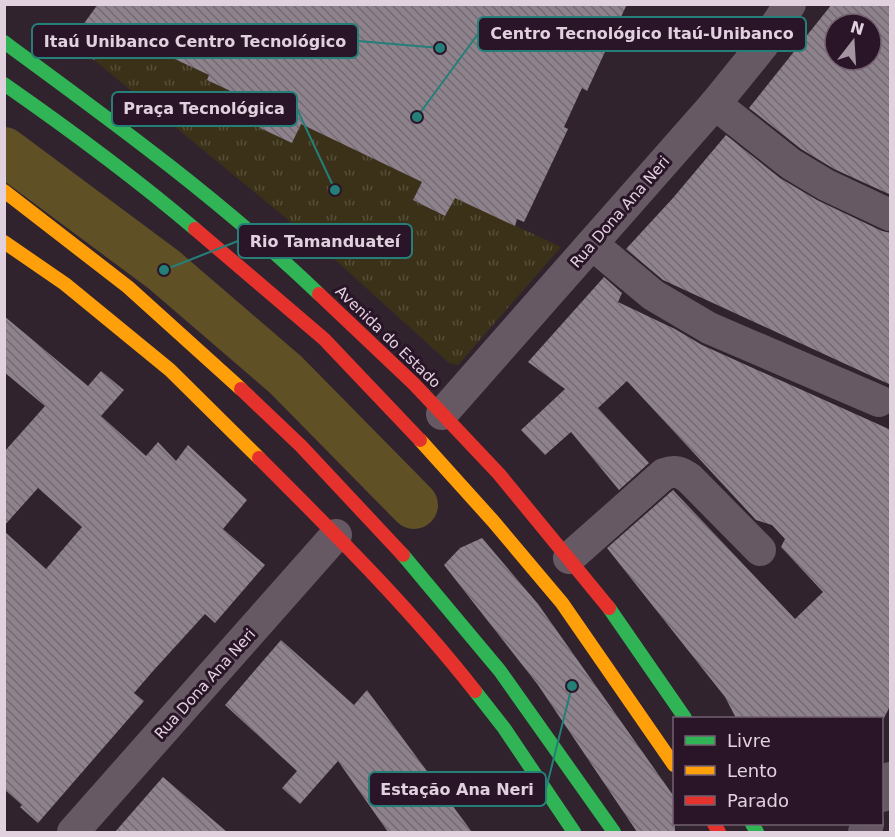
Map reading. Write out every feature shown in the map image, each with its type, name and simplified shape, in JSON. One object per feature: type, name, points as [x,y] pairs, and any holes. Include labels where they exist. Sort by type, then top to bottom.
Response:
[{"type":"main road","name":"Avenida do Estado","points":[[4,42],[208,197],[309,284],[414,384],[499,474],[569,558],[621,623],[684,717]]},
{"type":"main road","points":[[4,84],[66,127],[155,195],[324,339],[493,521],[562,603],[673,762]]},
{"type":"main road","points":[[4,191],[53,226],[157,312],[236,382],[300,445],[460,621],[549,737],[614,832]]},
{"type":"main road","points":[[4,242],[65,284],[170,370],[401,602],[447,655],[504,728],[574,832]]},
{"type":"street","name":"Rua Dona Ana Neri","points":[[442,414],[715,104],[762,46],[790,4]]},
{"type":"street","points":[[715,104],[791,164],[826,185],[891,215]]},
{"type":"street","points":[[591,244],[653,295],[709,328],[879,400]]},
{"type":"street","points":[[569,558],[664,474],[674,471],[690,479],[760,550]]},
{"type":"street","name":"Rua Dona Ana Neri","points":[[73,832],[336,535]]},
{"type":"street","points":[[883,794],[891,778]]},
{"type":"green space","points":[[117,28],[209,75],[207,80],[269,109],[260,128],[292,143],[301,124],[422,182],[413,200],[445,216],[455,197],[561,247],[458,365],[449,363],[321,247],[94,60]]},
{"type":"building","points":[[98,4],[627,4],[587,91],[582,88],[564,127],[568,129],[524,222],[517,219],[515,226],[455,198],[445,216],[413,200],[422,182],[301,124],[292,143],[260,128],[269,109],[207,80],[209,75],[115,31],[94,60],[70,43]]},
{"type":"building","points":[[832,4],[891,4],[891,195],[834,169],[801,149],[749,108],[823,15],[823,72],[883,72],[883,12],[826,12]]},
{"type":"building","points":[[726,135],[780,178],[817,200],[882,231],[891,233],[891,385],[663,280],[626,249]]},
{"type":"building","points":[[604,277],[622,293],[618,302],[675,329],[702,345],[891,430],[891,704],[884,718],[735,717],[725,697],[607,548],[673,490],[795,619],[823,592],[781,547],[785,539],[772,525],[756,520],[627,381],[598,408],[649,463],[619,490],[571,432],[545,455],[521,430],[565,389],[528,362]]},
{"type":"building","points":[[4,316],[88,386],[101,371],[124,390],[101,416],[146,456],[158,442],[176,461],[188,445],[247,500],[223,529],[265,565],[215,623],[205,614],[153,671],[134,693],[144,701],[38,823],[4,789],[4,531],[46,569],[82,527],[38,488],[4,526],[4,452],[45,406],[4,372]]},
{"type":"building","points":[[482,538],[538,604],[673,795],[675,832],[637,832],[538,685],[444,565],[460,548]]},
{"type":"building","points":[[281,640],[354,705],[367,690],[472,832],[388,832],[338,761],[300,804],[282,788],[297,771],[225,705]]},
{"type":"building","points":[[163,777],[227,832],[115,832]]},
{"type":"waterway","points":[[4,151],[164,270],[286,375],[414,505]]},
{"type":"traffic: fast","points":[[4,42],[126,132],[205,194],[319,294]]},
{"type":"traffic: fast","points":[[4,84],[101,154],[195,229]]},
{"type":"traffic: fast","points":[[403,555],[500,671],[614,832]]},
{"type":"traffic: fast","points":[[609,608],[684,717]]},
{"type":"traffic: fast","points":[[475,691],[504,728],[574,832]]},
{"type":"traffic: fast","points":[[753,825],[757,832]]},
{"type":"traffic: slow","points":[[4,191],[128,287],[241,389]]},
{"type":"traffic: slow","points":[[4,242],[65,284],[170,370],[259,458]]},
{"type":"traffic: slow","points":[[420,440],[493,521],[562,603],[673,764]]},
{"type":"traffic: jam","points":[[195,229],[324,339],[420,440]]},
{"type":"traffic: jam","points":[[319,294],[414,384],[499,474],[609,608]]},
{"type":"traffic: jam","points":[[241,389],[301,446],[403,555]]},
{"type":"traffic: jam","points":[[259,458],[397,600],[475,691]]},
{"type":"traffic: jam","points":[[715,825],[719,832]]},
{"type":"place","name":"Itaú Unibanco Centro Tecnológico","points":[[440,48]]},
{"type":"place","name":"Centro Tecnológico Itaú-Unibanco","points":[[417,117]]},
{"type":"place","name":"Praça Tecnológica","points":[[335,190]]},
{"type":"place","name":"Rio Tamanduateí","points":[[164,270]]},
{"type":"place","name":"Estação Ana Neri","points":[[572,686]]}]
